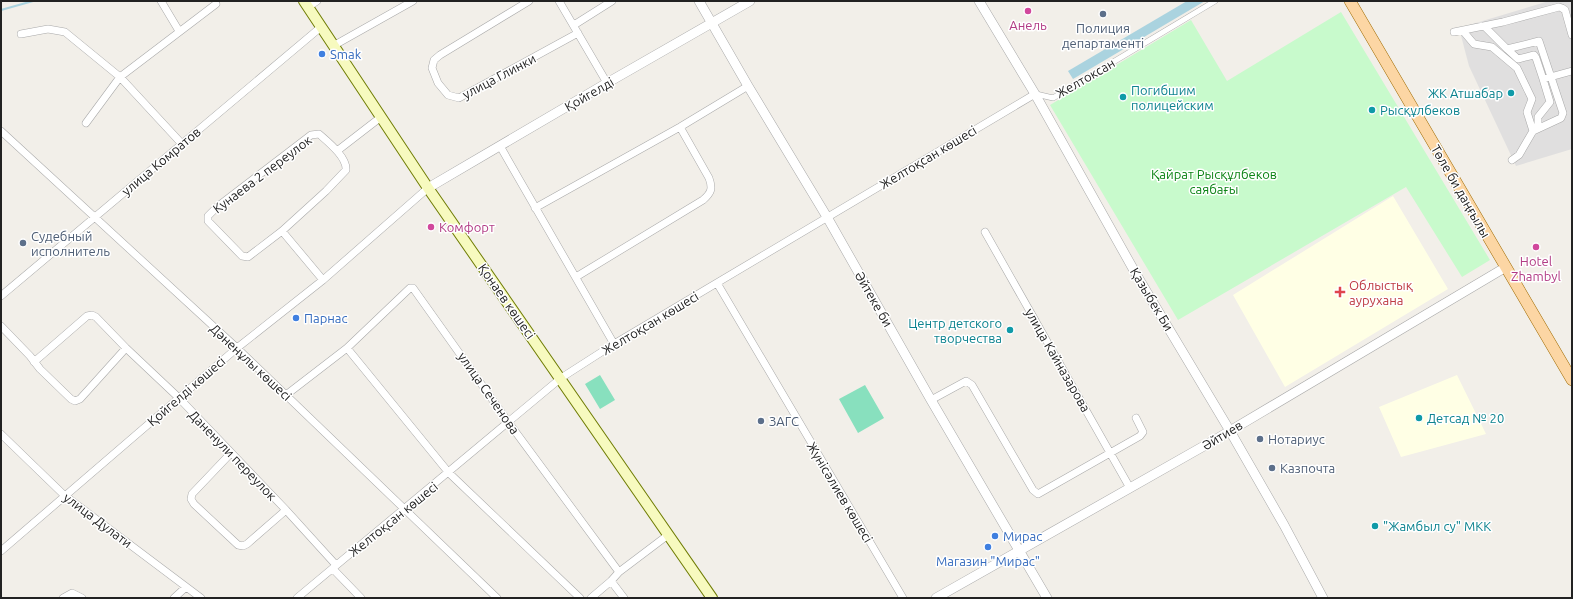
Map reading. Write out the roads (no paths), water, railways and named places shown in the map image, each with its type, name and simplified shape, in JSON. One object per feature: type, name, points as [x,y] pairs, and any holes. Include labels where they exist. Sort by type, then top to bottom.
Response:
[{"type":"main road","name":"Төле би даңғылы","points":[[1350,1],[1572,380]]},
{"type":"main road","name":"Қонаев көшесі","points":[[306,4],[428,188],[712,598]]},
{"type":"street","points":[[161,1],[179,31]]},
{"type":"street","points":[[306,4],[317,1]]},
{"type":"street","points":[[333,46],[413,1]]},
{"type":"street","name":"улица Глинки","points":[[529,1],[434,60],[432,68],[438,83],[448,95],[459,98],[578,33]]},
{"type":"street","points":[[558,1],[574,25],[607,83]]},
{"type":"street","points":[[574,25],[612,1]]},
{"type":"street","name":"Әйтеке би","points":[[699,1],[827,217],[931,400],[1048,598]]},
{"type":"street","name":"Қойгелді","points":[[428,188],[750,1]]},
{"type":"street","name":"Қазыбек Би","points":[[979,1],[1035,94],[1136,274],[1230,431],[1284,525],[1323,598]]},
{"type":"street","name":"Желтоксан","points":[[1035,94],[1053,98],[1215,1]]},
{"type":"street","points":[[86,123],[120,77],[216,4]]},
{"type":"street","points":[[1454,32],[1562,8],[1565,10],[1572,35]]},
{"type":"street","points":[[1484,26],[1518,59],[1534,55],[1550,102],[1538,117],[1535,130],[1519,155],[1512,160]]},
{"type":"street","name":"улица Комратов","points":[[1,296],[93,217],[322,27]]},
{"type":"street","points":[[20,34],[48,29],[65,32],[120,77],[182,144]]},
{"type":"street","points":[[1463,31],[1474,44],[1492,47],[1517,68],[1532,100],[1527,112],[1535,130]]},
{"type":"street","points":[[1507,49],[1539,41],[1541,43],[1563,116],[1535,130]]},
{"type":"street","points":[[1543,79],[1572,71]]},
{"type":"street","points":[[535,208],[680,127],[748,86]]},
{"type":"street","name":"Желтоқсан көшесі","points":[[297,598],[405,510],[561,378],[614,344],[1035,94]]},
{"type":"street","points":[[338,151],[381,117]]},
{"type":"street","points":[[576,277],[703,200],[710,194],[712,186],[709,178],[680,127]]},
{"type":"street","name":"Дәненұлы көшесі","points":[[1,131],[237,348],[497,598]]},
{"type":"street","name":"Кунаева 2 переулок","points":[[319,134],[338,151],[346,166],[346,170],[326,191],[282,231],[245,258],[208,221],[207,218],[217,207],[311,135],[319,134]]},
{"type":"street","points":[[500,146],[614,344]]},
{"type":"street","name":"Қойгелді көшесі","points":[[1,551],[64,495],[237,348],[323,280],[428,188]]},
{"type":"street","points":[[282,231],[323,280]]},
{"type":"street","name":"улица Кайназарова","points":[[985,232],[1130,488]]},
{"type":"street","name":"Әйтиев","points":[[936,598],[1230,431],[1506,267]]},
{"type":"street","name":"Жүнісәлиев көшесі","points":[[717,283],[903,598]]},
{"type":"street","name":"улица Сеченова","points":[[286,396],[347,348],[410,288],[414,288],[509,423],[618,572]]},
{"type":"street","name":"Даненули переулок","points":[[34,362],[87,316],[92,315],[96,317],[126,348],[179,398],[286,510],[361,598]]},
{"type":"street","points":[[1,326],[40,369],[71,399],[76,401],[80,399],[126,348]]},
{"type":"street","points":[[347,348],[449,473],[580,598]]},
{"type":"street","points":[[931,400],[966,381],[972,385],[1033,490],[1038,494],[1140,436],[1143,432],[1136,418]]},
{"type":"street","name":"улица Дулати","points":[[1,434],[64,495],[201,598]]},
{"type":"street","points":[[231,453],[192,494],[194,504],[238,545],[243,546],[286,510]]},
{"type":"street","points":[[591,598],[611,581],[618,572],[668,534]]},
{"type":"street","points":[[611,581],[624,598]]},
{"type":"street","points":[[174,598],[186,587]]},
{"type":"street","points":[[63,598],[72,593],[82,598]]},
{"type":"water","points":[[1187,1],[1205,1],[1073,79],[1068,71]]},
{"type":"waterway","points":[[1,10],[33,1]]},
{"type":"place","name":"Анель","points":[[1028,11]]},
{"type":"place","name":"Полиция департаменті","points":[[1103,14]]},
{"type":"place","name":"Smak","points":[[322,54]]},
{"type":"place","name":"ЖК Атшабар","points":[[1511,93]]},
{"type":"place","name":"Погибшим полицейским","points":[[1123,97]]},
{"type":"place","name":"Рысқұлбеков","points":[[1372,110]]},
{"type":"place","name":"Комфорт","points":[[431,227]]},
{"type":"place","name":"Судебный исполнитель","points":[[23,243]]},
{"type":"place","name":"Hotel Zhambyl","points":[[1536,247]]},
{"type":"place","name":"Облыстық аурухана","points":[[1340,292]]},
{"type":"place","name":"Парнас","points":[[296,318]]},
{"type":"place","name":"Центр детского творчества","points":[[1010,330]]},
{"type":"place","name":"Детсад № 20","points":[[1419,418]]},
{"type":"place","name":"ЗАГС","points":[[761,421]]},
{"type":"place","name":"Нотариус","points":[[1260,439]]},
{"type":"place","name":"Казпочта","points":[[1272,468]]},
{"type":"place","name":"\"Жамбыл су\" МКК","points":[[1375,526]]},
{"type":"place","name":"Мирас","points":[[995,536]]},
{"type":"place","name":"Магазин \"Мирас\"","points":[[988,547]]},
{"type":"park label","name":"Қайрат Рысқұлбеков саябағы","points":[[1214,182]]}]
